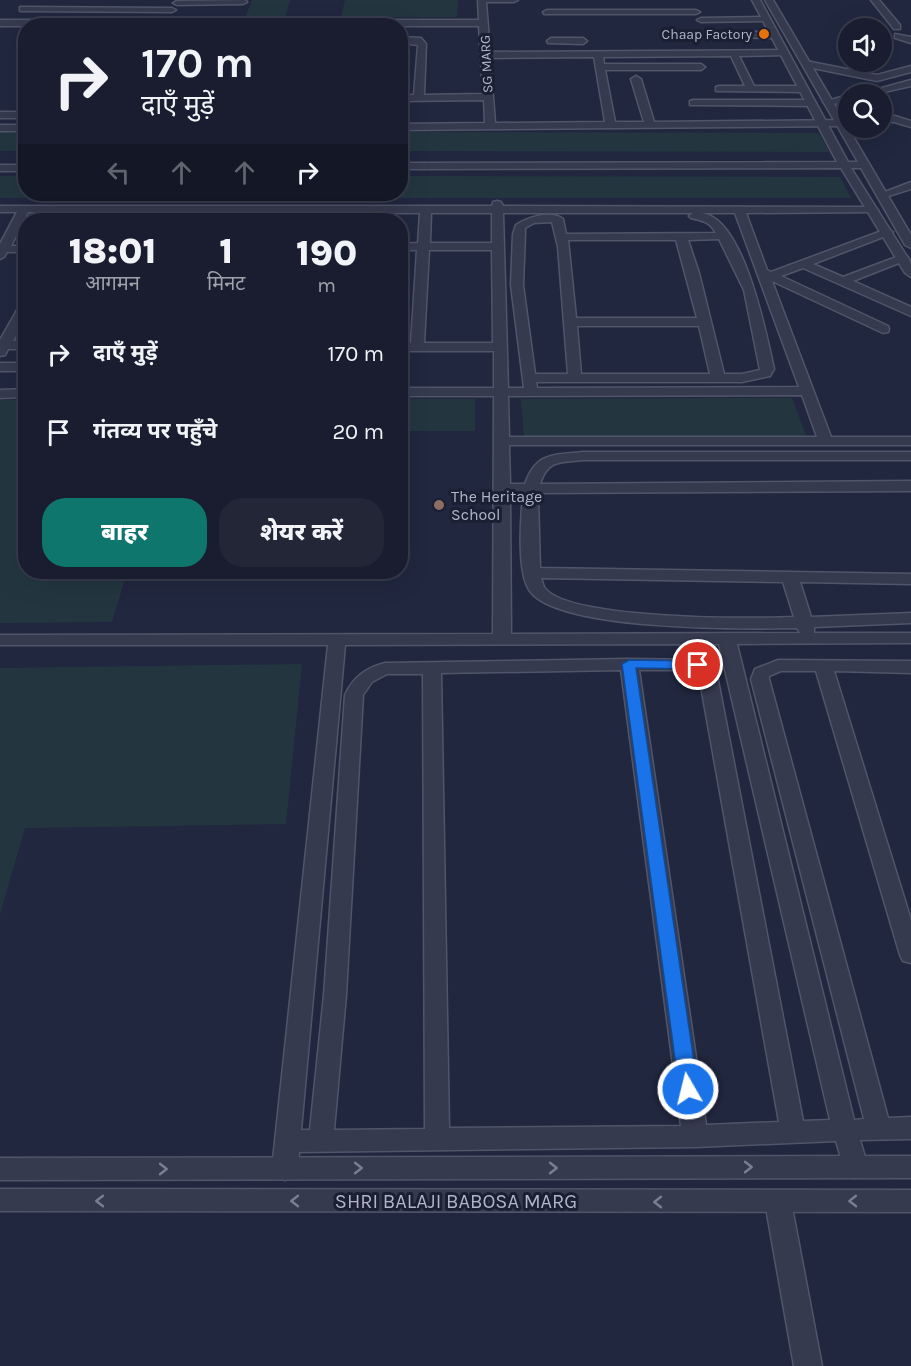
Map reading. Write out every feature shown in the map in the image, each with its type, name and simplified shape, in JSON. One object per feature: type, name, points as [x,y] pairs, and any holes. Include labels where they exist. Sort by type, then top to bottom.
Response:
[{"type":"street","points":[[12,23],[31,0]]},
{"type":"street","points":[[83,18],[105,0]]},
{"type":"street","points":[[482,0],[514,0]]},
{"type":"street","name":"SG MARG","points":[[482,0],[490,125]]},
{"type":"street","points":[[543,0],[554,54]]},
{"type":"street","points":[[691,0],[717,54]]},
{"type":"street","points":[[756,0],[842,162],[911,273]]},
{"type":"street","points":[[769,0],[828,102],[838,115]]},
{"type":"street","points":[[875,0],[897,32],[911,40]]},
{"type":"street","points":[[23,9],[94,9],[176,4],[240,10],[270,18]]},
{"type":"street","points":[[169,18],[176,4]]},
{"type":"street","points":[[194,18],[240,10]]},
{"type":"street","points":[[547,12],[766,19]]},
{"type":"street","points":[[0,23],[18,23]]},
{"type":"street","points":[[408,23],[484,23]]},
{"type":"street","points":[[0,27],[18,27]]},
{"type":"street","points":[[550,32],[589,42]]},
{"type":"street","points":[[699,41],[710,38],[774,35]]},
{"type":"street","points":[[408,40],[418,40],[422,44],[419,98]]},
{"type":"street","points":[[486,55],[784,53]]},
{"type":"street","points":[[598,54],[610,123]]},
{"type":"street","points":[[695,54],[706,79]]},
{"type":"street","points":[[734,54],[751,89]]},
{"type":"street","points":[[806,64],[878,78],[911,69]]},
{"type":"street","points":[[600,67],[701,67]]},
{"type":"street","points":[[602,79],[613,79]]},
{"type":"street","points":[[625,79],[641,79],[649,123]]},
{"type":"street","points":[[892,87],[911,82]]},
{"type":"street","points":[[719,90],[803,89]]},
{"type":"street","points":[[689,92],[701,123]]},
{"type":"street","points":[[408,98],[487,97]]},
{"type":"street","points":[[828,102],[838,100]]},
{"type":"street","points":[[693,103],[811,104]]},
{"type":"street","points":[[892,116],[903,112]]},
{"type":"street","points":[[0,115],[18,115]]},
{"type":"street","points":[[892,120],[910,124]]},
{"type":"street","points":[[408,125],[838,123]]},
{"type":"street","points":[[490,125],[821,124]]},
{"type":"street","points":[[0,126],[18,126]]},
{"type":"street","points":[[851,138],[882,195],[906,226],[911,245]]},
{"type":"street","points":[[0,160],[18,160]]},
{"type":"street","points":[[408,160],[863,162]]},
{"type":"street","points":[[408,166],[842,162]]},
{"type":"street","points":[[0,168],[18,168]]},
{"type":"street","points":[[882,195],[911,185]]},
{"type":"street","points":[[0,204],[739,210],[870,206]]},
{"type":"street","points":[[370,213],[497,207],[870,206]]},
{"type":"street","points":[[497,207],[499,392],[502,441],[502,638]]},
{"type":"street","points":[[0,209],[239,209],[308,213]]},
{"type":"street","points":[[22,213],[24,209]]},
{"type":"street","points":[[238,213],[239,209]]},
{"type":"street","points":[[417,347],[426,209]]},
{"type":"street","points":[[739,210],[766,274],[826,442]]},
{"type":"street","points":[[408,392],[499,392],[575,378],[759,376],[767,369],[750,290],[716,223],[701,216],[557,219],[527,222],[520,227],[517,285],[530,385]]},
{"type":"street","points":[[557,219],[563,237],[575,378]]},
{"type":"street","points":[[2,252],[18,221]]},
{"type":"street","points":[[766,274],[886,232]]},
{"type":"street","points":[[681,236],[693,273],[718,378]]},
{"type":"street","points":[[563,237],[723,236]]},
{"type":"street","points":[[408,247],[497,246]]},
{"type":"street","points":[[2,252],[18,250]]},
{"type":"street","points":[[843,280],[903,259]]},
{"type":"street","points":[[802,263],[911,312]]},
{"type":"street","points":[[766,274],[883,329]]},
{"type":"street","points":[[1,348],[18,319]]},
{"type":"street","points":[[572,322],[705,322]]},
{"type":"street","points":[[1,348],[18,346]]},
{"type":"street","points":[[408,347],[499,347]]},
{"type":"street","points":[[0,367],[18,367]]},
{"type":"street","points":[[530,385],[807,392]]},
{"type":"street","points":[[0,394],[18,393]]},
{"type":"street","points":[[502,441],[911,441]]},
{"type":"street","points":[[911,456],[583,456],[554,460],[542,465],[531,488],[531,573],[536,589],[549,599],[620,616],[680,622],[911,618]]},
{"type":"street","points":[[502,489],[911,486]]},
{"type":"street","points":[[531,573],[911,579]]},
{"type":"street","points":[[790,578],[810,638]]},
{"type":"street","points":[[0,639],[911,638]]},
{"type":"street","points":[[285,1169],[337,639]]},
{"type":"street","points":[[727,639],[831,1079],[855,1167]]},
{"type":"street","points":[[321,1141],[334,995],[354,695],[358,683],[368,675],[385,669],[629,664],[698,665],[704,668],[708,675],[793,1132]]},
{"type":"street","points":[[629,664],[695,1136]]},
{"type":"street","points":[[879,1130],[760,673],[778,665],[911,667]]},
{"type":"street","points":[[823,665],[911,955]]},
{"type":"street","points":[[432,668],[436,1140]]},
{"type":"street","points":[[287,1141],[695,1136],[911,1128]]},
{"type":"street","name":"SHRI BALAJI BABOSA MARG","points":[[0,1169],[911,1167]]},
{"type":"street","name":"SHRI BALAJI BABOSA MARG","points":[[0,1200],[911,1201]]},
{"type":"street","points":[[778,1202],[808,1366]]},
{"type":"shaded area","points":[[252,0],[290,0],[285,18],[245,18]]},
{"type":"shaded area","points":[[345,0],[458,0],[457,17],[341,17]]},
{"type":"shaded area","points":[[0,132],[18,132],[18,151],[0,151]]},
{"type":"shaded area","points":[[408,132],[819,133],[829,152],[408,151]]},
{"type":"shaded area","points":[[0,176],[18,176],[18,198],[0,198]]},
{"type":"shaded area","points":[[408,176],[840,177],[851,198],[408,198]]},
{"type":"shaded area","points":[[792,398],[807,438],[524,439],[521,399]]},
{"type":"shaded area","points":[[408,399],[475,399],[475,431],[408,431]]},
{"type":"shaded area","points":[[0,400],[18,400],[18,579],[125,579],[112,622],[0,623]]},
{"type":"shaded area","points":[[302,664],[286,824],[25,828],[0,914],[0,668]]},
{"type":"place","name":"Chaap Factory","points":[[764,34]]},
{"type":"place","name":"The Heritage School","points":[[439,505]]},
{"type":"route","points":[[688,1089],[629,664],[698,665]]}]
